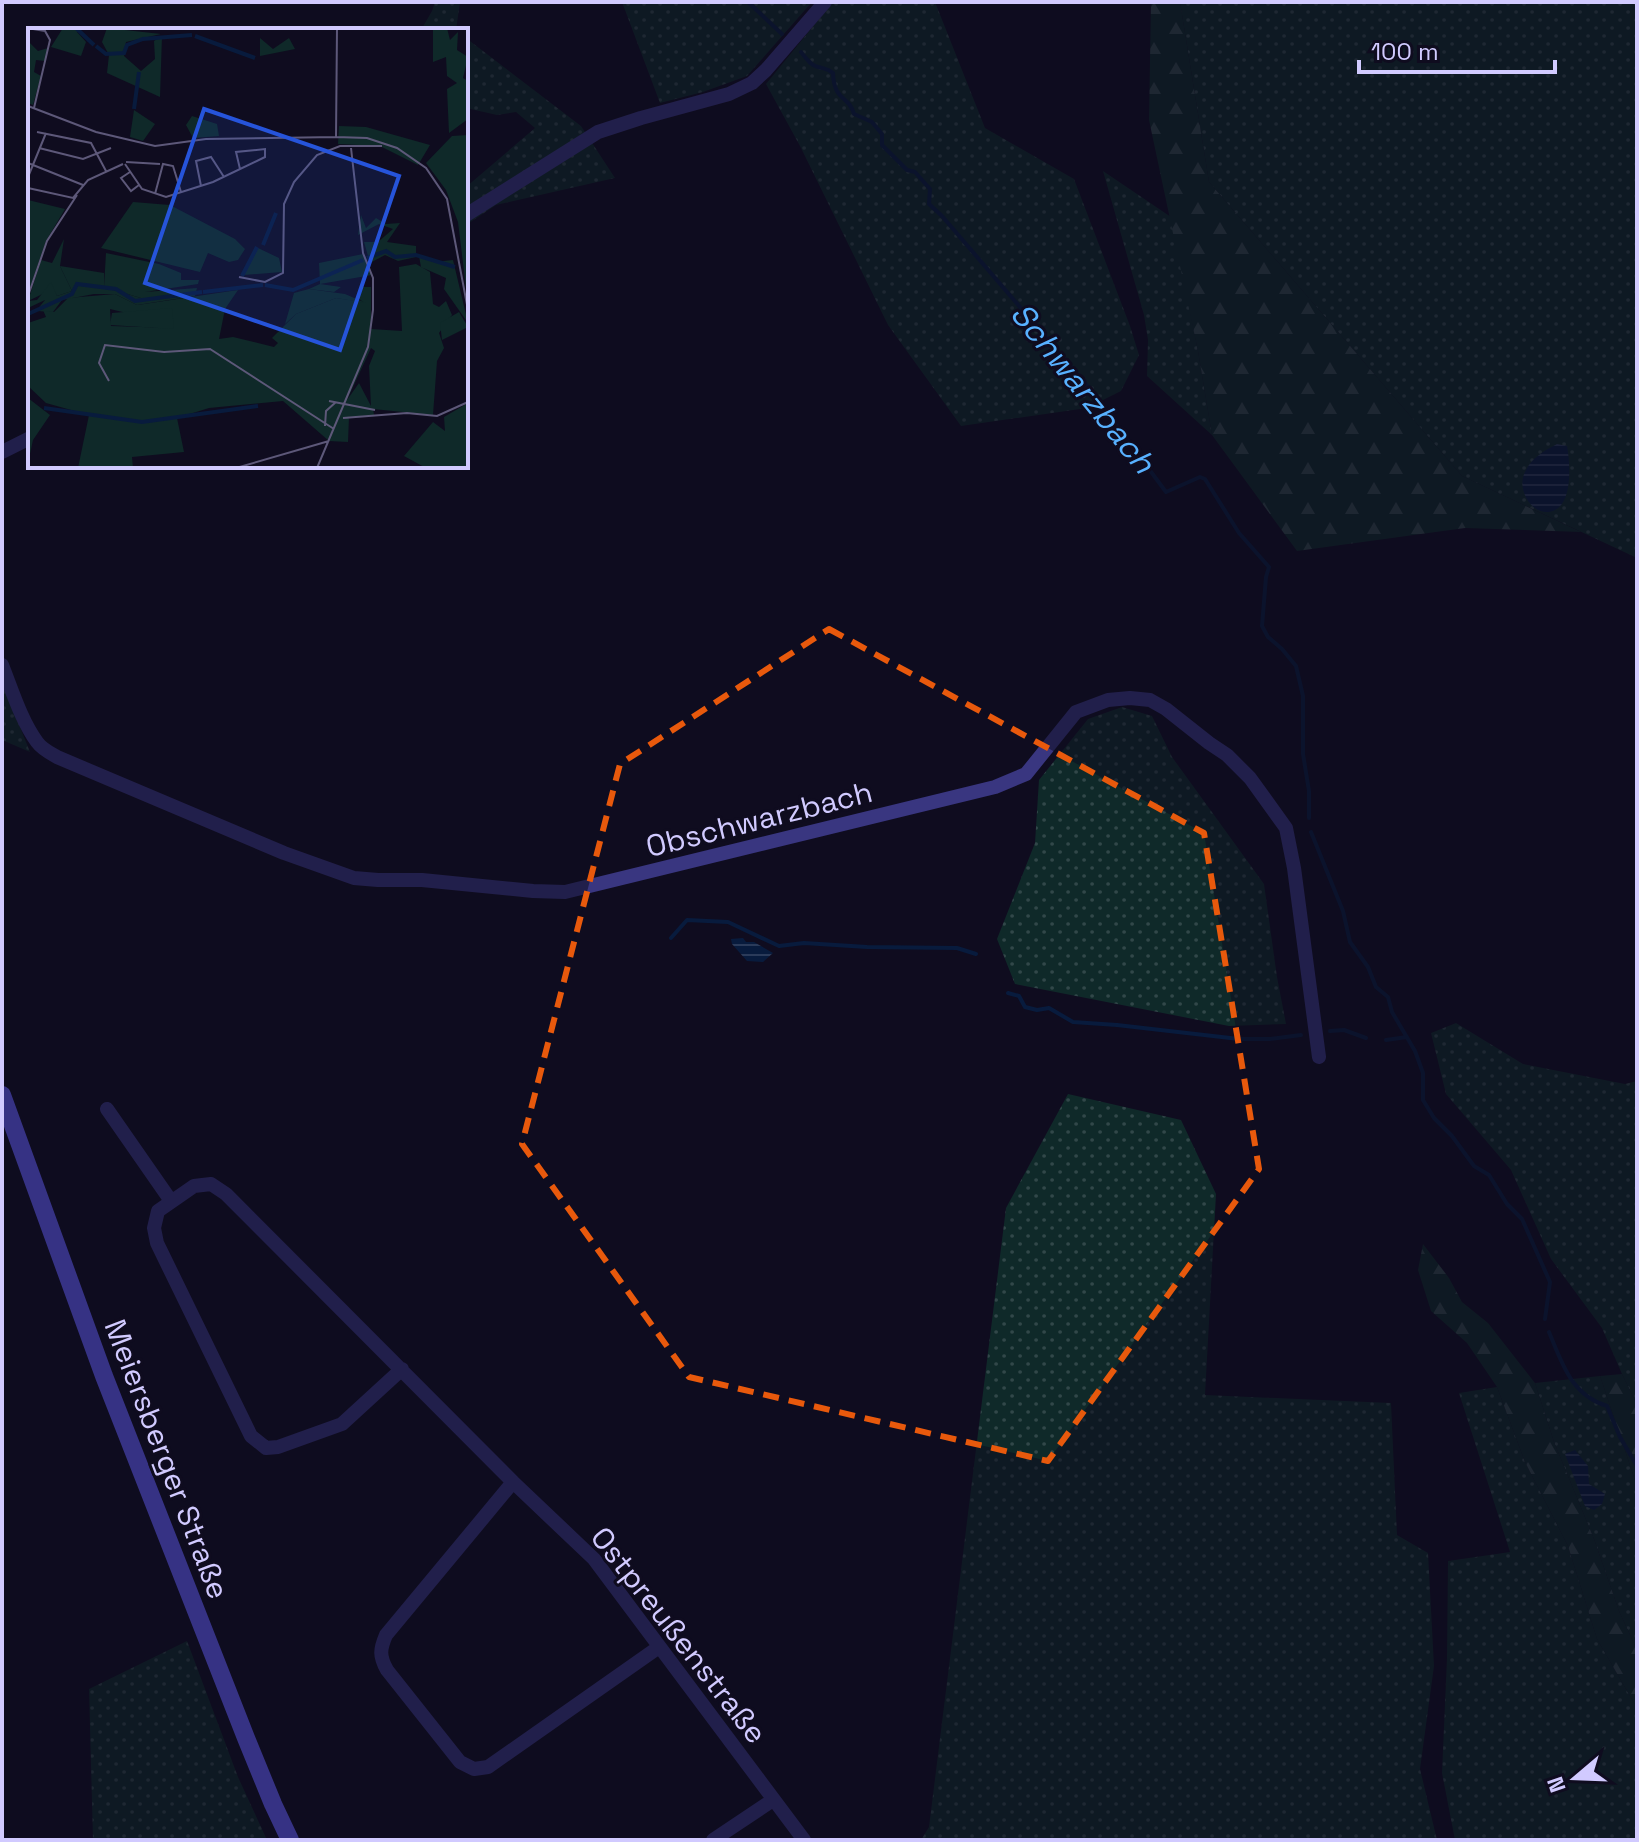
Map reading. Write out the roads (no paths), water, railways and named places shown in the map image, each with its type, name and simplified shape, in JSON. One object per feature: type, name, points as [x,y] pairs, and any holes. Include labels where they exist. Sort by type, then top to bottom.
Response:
[{"type":"main road","name":"Meiersberger Straße","points":[[2,1095],[104,1376],[252,1752],[290,1840]]},
{"type":"street","points":[[468,214],[598,132],[729,94],[752,83],[825,2]]},
{"type":"street","points":[[2,452],[28,439]]},
{"type":"street","name":"Obschwarzbach","points":[[2,665],[29,729],[38,743],[57,757],[284,853],[354,878],[422,880],[565,892],[995,787],[1026,774],[1076,712],[1108,700],[1150,700],[1227,755],[1250,778],[1286,828],[1319,1057]]},
{"type":"street","points":[[107,1109],[171,1201],[158,1211],[154,1228],[157,1243],[251,1436],[266,1448],[278,1447],[342,1424],[402,1369]]},
{"type":"street","name":"Ostpreußenstraße","points":[[171,1201],[194,1186],[211,1184],[226,1194],[594,1559],[804,1840]]},
{"type":"street","points":[[513,1482],[386,1635],[380,1647],[380,1658],[387,1670],[460,1762],[474,1769],[488,1767],[659,1647]]},
{"type":"street","points":[[713,1840],[773,1800]]},
{"type":"water","points":[[1557,444],[1567,446],[1567,490],[1561,505],[1555,510],[1541,511],[1529,502],[1523,480],[1534,459]]},
{"type":"water","points":[[743,938],[773,953],[763,962],[747,961],[731,939]]},
{"type":"water","points":[[1575,1450],[1588,1466],[1589,1484],[1605,1494],[1602,1504],[1594,1510],[1585,1506],[1565,1454]]},
{"type":"waterway","name":"Schwarzbach","points":[[748,2],[782,34]]},
{"type":"waterway","name":"Schwarzbach","points":[[801,52],[813,65],[833,73],[836,89],[854,114],[872,122],[882,134],[882,145],[930,189],[929,204],[1085,383],[1166,492],[1200,477],[1205,479],[1239,533],[1269,567],[1262,626],[1268,637],[1296,666],[1303,696],[1303,754],[1309,791],[1309,818]]},
{"type":"waterway","name":"Schwarzbach","points":[[1311,832],[1343,911],[1350,942],[1368,967],[1376,987],[1388,997],[1392,1012],[1415,1051],[1423,1073],[1423,1100],[1434,1118],[1474,1166],[1489,1175],[1507,1204],[1522,1219],[1550,1282],[1545,1319]]},
{"type":"waterway","points":[[671,938],[687,920],[728,922],[779,946],[804,943],[957,948],[976,954]]},
{"type":"waterway","points":[[1008,993],[1019,996],[1025,1007],[1037,1010],[1049,1008],[1073,1022],[1239,1039],[1301,1035]]},
{"type":"waterway","points":[[1330,1031],[1344,1030],[1366,1038]]},
{"type":"waterway","points":[[1386,1040],[1407,1037]]},
{"type":"waterway","name":"Schwarzbach","points":[[1549,1332],[1576,1386],[1607,1406],[1637,1466]]}]
